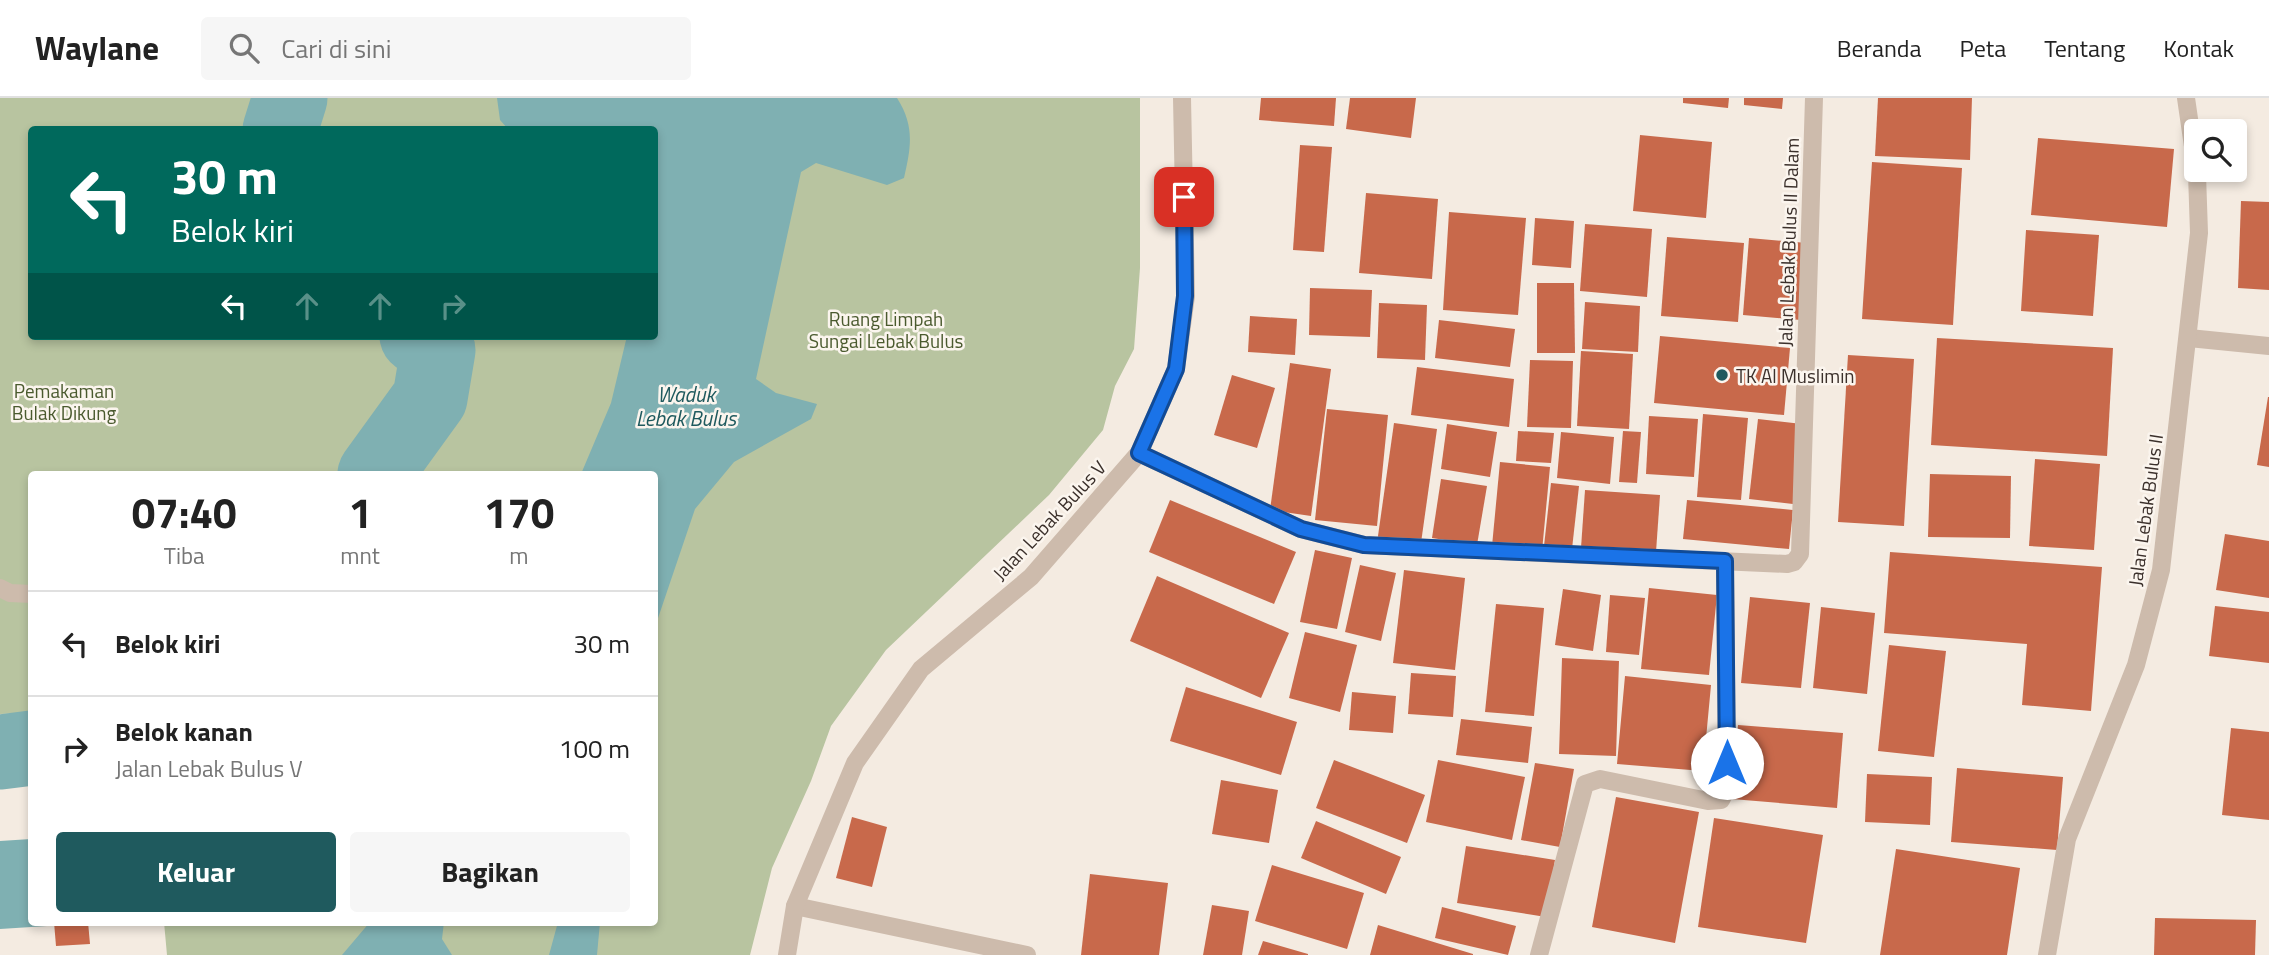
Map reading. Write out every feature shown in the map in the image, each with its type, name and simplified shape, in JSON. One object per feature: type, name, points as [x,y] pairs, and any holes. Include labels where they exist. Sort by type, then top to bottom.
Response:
[{"type":"street","name":"Jalan Lebak Bulus V","points":[[787,955],[795,906],[855,763],[921,669],[1031,577],[1139,453],[1176,369],[1185,296],[1182,98]]},
{"type":"street","name":"Jalan Lebak Bulus II Dalam","points":[[1725,561],[1787,564],[1794,562],[1800,554],[1814,98]]},
{"type":"street","name":"Jalan Lebak Bulus II","points":[[2047,955],[2067,839],[2136,665],[2161,570],[2199,233],[2197,174],[2186,98]]},
{"type":"street","points":[[2189,338],[2269,346]]},
{"type":"street","points":[[1139,453],[1301,529],[1364,545],[1725,561],[1727,789],[1721,800],[1708,801],[1600,779],[1585,784],[1539,955]]},
{"type":"street","points":[[0,588],[10,593],[28,594]]},
{"type":"street","points":[[795,906],[1027,955]]},
{"type":"green space","name":"Ruang Limpah Sungai Lebak Bulus","points":[[0,98],[1140,98],[1140,268],[1134,349],[1115,386],[1103,430],[1049,495],[886,650],[831,726],[811,781],[772,868],[750,955],[167,955],[164,926],[658,926],[658,471],[28,471],[28,713],[0,714]]},
{"type":"water","name":"Waduk Lebak Bulus","points":[[497,98],[897,98],[907,118],[910,146],[904,178],[887,185],[816,163],[801,172],[756,379],[776,393],[817,404],[811,419],[734,462],[695,509],[658,618],[658,471],[582,471],[611,403],[626,340],[658,340],[658,126],[505,126],[500,120]]},
{"type":"water","points":[[28,839],[28,926],[47,926],[0,929],[0,841]]},
{"type":"water","points":[[367,926],[444,926],[442,939],[452,955],[342,955]]},
{"type":"water","points":[[557,926],[600,926],[597,955],[549,955]]},
{"type":"building","points":[[1261,98],[1336,98],[1334,126],[1259,120]]},
{"type":"building","points":[[1350,98],[1416,98],[1411,138],[1346,129]]},
{"type":"building","points":[[1683,98],[1729,98],[1728,108],[1683,103]]},
{"type":"building","points":[[1744,98],[1783,98],[1782,109],[1744,105]]},
{"type":"building","points":[[1878,98],[1972,98],[1970,160],[1875,156]]},
{"type":"building","points":[[1640,135],[1712,142],[1706,218],[1633,211]]},
{"type":"building","points":[[2038,138],[2174,149],[2167,227],[2031,215]]},
{"type":"building","points":[[1300,145],[1332,147],[1324,252],[1293,250]]},
{"type":"building","points":[[1872,162],[1962,168],[1953,325],[1862,319]]},
{"type":"building","points":[[1366,193],[1438,199],[1432,279],[1359,273]]},
{"type":"building","points":[[2241,201],[2269,202],[2269,290],[2238,288]]},
{"type":"building","points":[[1449,212],[1526,218],[1518,315],[1443,310]]},
{"type":"building","points":[[1535,218],[1574,221],[1571,268],[1532,265]]},
{"type":"building","points":[[1585,224],[1652,229],[1647,297],[1580,291]]},
{"type":"building","points":[[2026,230],[2099,235],[2093,316],[2021,311]]},
{"type":"building","points":[[1667,237],[1744,243],[1738,322],[1661,316]]},
{"type":"building","points":[[1749,238],[1807,243],[1801,320],[1743,315]]},
{"type":"building","points":[[1537,283],[1574,283],[1575,353],[1537,353]]},
{"type":"building","points":[[1310,288],[1372,290],[1370,337],[1309,335]]},
{"type":"building","points":[[1585,302],[1640,306],[1638,352],[1582,349]]},
{"type":"building","points":[[1379,303],[1427,305],[1425,360],[1377,358]]},
{"type":"building","points":[[1250,316],[1297,319],[1295,355],[1248,352]]},
{"type":"building","points":[[1439,320],[1515,329],[1510,367],[1435,358]]},
{"type":"building","name":"TK Al Muslimin","points":[[1660,336],[1790,348],[1784,415],[1654,403]]},
{"type":"building","points":[[1937,338],[2113,348],[2107,456],[1931,445]]},
{"type":"building","points":[[1581,351],[1633,354],[1629,429],[1577,426]]},
{"type":"building","points":[[1848,355],[1914,359],[1904,526],[1838,522]]},
{"type":"building","points":[[1530,360],[1573,361],[1571,428],[1527,427]]},
{"type":"building","points":[[1290,363],[1331,369],[1311,516],[1270,510]]},
{"type":"building","points":[[1417,367],[1514,379],[1509,427],[1411,415]]},
{"type":"building","points":[[1232,375],[1275,388],[1257,448],[1214,435]]},
{"type":"building","points":[[2269,397],[2269,467],[2257,465]]},
{"type":"building","points":[[1327,409],[1388,415],[1377,526],[1315,520]]},
{"type":"building","points":[[1703,414],[1748,418],[1741,500],[1697,497]]},
{"type":"building","points":[[1649,416],[1698,419],[1694,477],[1646,474]]},
{"type":"building","points":[[1758,419],[1802,424],[1793,504],[1749,499]]},
{"type":"building","points":[[1394,423],[1437,429],[1420,550],[1377,543]]},
{"type":"building","points":[[1447,424],[1497,432],[1490,477],[1441,469]]},
{"type":"building","points":[[1518,431],[1554,433],[1551,463],[1516,461]]},
{"type":"building","points":[[1623,431],[1641,432],[1637,483],[1619,482]]},
{"type":"building","points":[[1561,432],[1614,437],[1610,484],[1557,478]]},
{"type":"building","points":[[2035,459],[2100,464],[2094,550],[2029,546]]},
{"type":"building","points":[[1500,462],[1550,467],[1542,551],[1492,546]]},
{"type":"building","points":[[1930,474],[2011,476],[2010,538],[1928,537]]},
{"type":"building","points":[[1441,479],[1487,486],[1477,545],[1432,538]]},
{"type":"building","points":[[1551,483],[1579,486],[1572,549],[1544,546]]},
{"type":"building","points":[[1585,490],[1660,495],[1656,552],[1581,548]]},
{"type":"building","points":[[1170,500],[1296,552],[1274,604],[1149,552]]},
{"type":"building","points":[[1687,500],[1793,510],[1789,549],[1683,539]]},
{"type":"building","points":[[2225,534],[2269,541],[2269,598],[2216,590]]},
{"type":"building","points":[[1315,550],[1352,558],[1337,629],[1300,622]]},
{"type":"building","points":[[1890,552],[2102,567],[2091,711],[2022,705],[2027,644],[1884,633]]},
{"type":"building","points":[[1360,565],[1396,573],[1381,641],[1345,632]]},
{"type":"building","points":[[1404,570],[1465,578],[1455,670],[1393,663]]},
{"type":"building","points":[[1157,576],[1289,633],[1261,698],[1130,641]]},
{"type":"building","points":[[1649,588],[1717,595],[1709,675],[1641,669]]},
{"type":"building","points":[[1563,589],[1601,595],[1593,651],[1555,645]]},
{"type":"building","points":[[1610,595],[1645,598],[1639,655],[1606,652]]},
{"type":"building","points":[[1750,597],[1810,603],[1801,688],[1741,683]]},
{"type":"building","points":[[1496,604],[1544,608],[1534,716],[1485,712]]},
{"type":"building","points":[[2215,606],[2269,612],[2269,663],[2209,656]]},
{"type":"building","points":[[1821,607],[1875,613],[1867,694],[1813,688]]},
{"type":"building","points":[[1305,632],[1357,645],[1340,712],[1289,698]]},
{"type":"building","points":[[1889,645],[1946,651],[1934,757],[1878,751]]},
{"type":"building","points":[[1562,658],[1619,661],[1616,756],[1559,754]]},
{"type":"building","points":[[1411,673],[1456,676],[1453,717],[1408,714]]},
{"type":"building","points":[[1625,676],[1711,685],[1703,771],[1617,764]]},
{"type":"building","points":[[1186,687],[1297,722],[1281,775],[1170,741]]},
{"type":"building","points":[[1352,692],[1396,696],[1393,733],[1349,730]]},
{"type":"building","points":[[1461,719],[1532,727],[1528,763],[1456,755]]},
{"type":"building","points":[[1738,725],[1843,733],[1837,808],[1732,799]]},
{"type":"building","points":[[2231,728],[2269,732],[2269,820],[2222,815]]},
{"type":"building","points":[[1334,760],[1425,795],[1407,843],[1316,808]]},
{"type":"building","points":[[1438,760],[1525,777],[1512,840],[1426,822]]},
{"type":"building","points":[[1535,763],[1574,769],[1560,847],[1521,840]]},
{"type":"building","points":[[1957,768],[2063,777],[2057,850],[1951,842]]},
{"type":"building","points":[[1867,774],[1932,777],[1930,825],[1865,822]]},
{"type":"building","points":[[1221,780],[1278,790],[1269,843],[1212,834]]},
{"type":"building","points":[[1616,797],[1699,812],[1675,943],[1592,927]]},
{"type":"building","points":[[852,817],[887,827],[872,887],[836,878]]},
{"type":"building","points":[[1714,818],[1823,835],[1806,943],[1698,927]]},
{"type":"building","points":[[1316,821],[1401,857],[1386,894],[1301,858]]},
{"type":"building","points":[[1466,846],[1555,860],[1546,917],[1457,903]]},
{"type":"building","points":[[1896,849],[2020,868],[2007,955],[1880,955]]},
{"type":"building","points":[[1272,865],[1364,893],[1347,949],[1255,921]]},
{"type":"building","points":[[1090,874],[1168,883],[1159,955],[1081,955]]},
{"type":"building","points":[[1212,905],[1249,911],[1242,955],[1203,955]]},
{"type":"building","points":[[1442,907],[1516,926],[1508,955],[1435,938]]},
{"type":"building","points":[[2155,918],[2256,920],[2255,955],[2154,955]]},
{"type":"building","points":[[1378,925],[1473,954],[1473,955],[1370,955]]},
{"type":"building","points":[[54,926],[88,926],[90,944],[56,946]]},
{"type":"building","points":[[1263,941],[1308,954],[1308,955],[1258,955]]},
{"type":"waterway","points":[[281,126],[290,98]]},
{"type":"waterway","points":[[377,471],[430,398],[438,350],[423,340]]},
{"type":"waterway","points":[[0,752],[28,748]]},
{"type":"place","name":"TK Al Muslimin","points":[[1722,375]]},
{"type":"route","points":[[1184,197],[1185,296],[1176,369],[1139,453],[1301,529],[1364,545],[1424,550],[1725,561],[1727,763]]},
{"type":"park label","name":"Pemakaman Bulak Dikung","points":[[64,401]]}]
